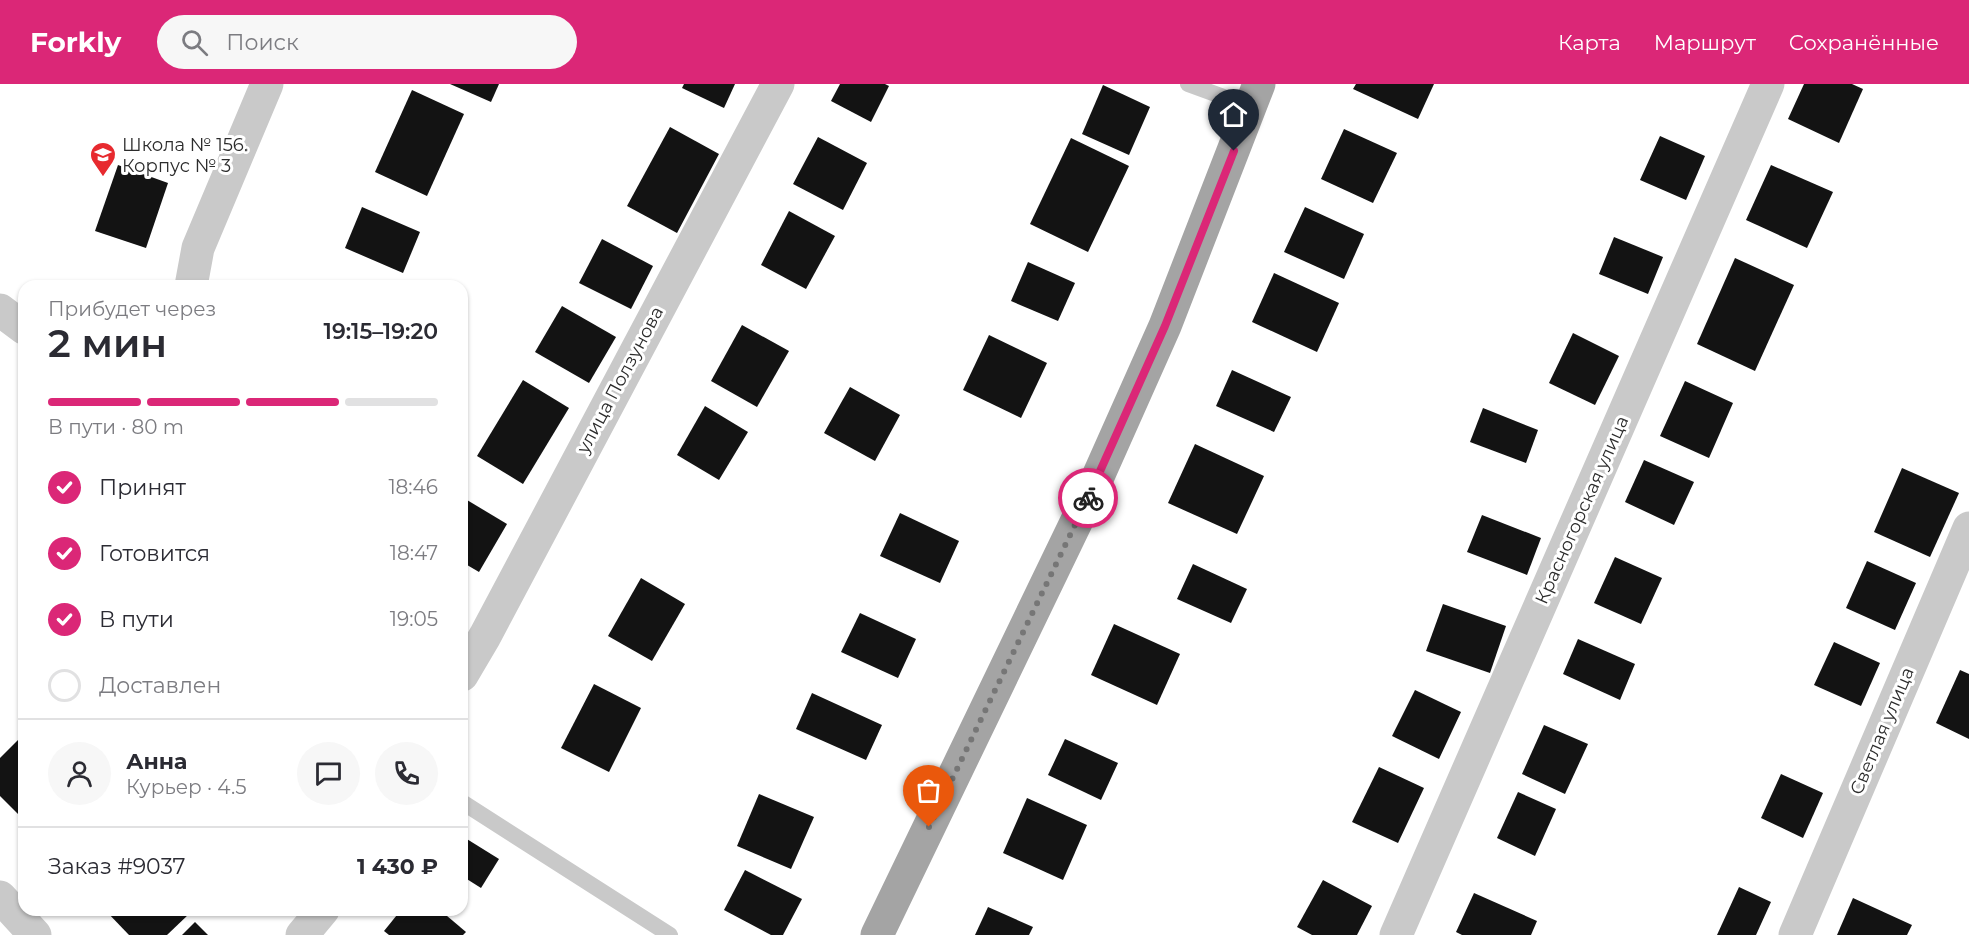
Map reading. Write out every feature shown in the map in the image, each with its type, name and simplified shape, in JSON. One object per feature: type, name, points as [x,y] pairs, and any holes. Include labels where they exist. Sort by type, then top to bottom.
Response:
[{"type":"main road","points":[[877,935],[1096,481],[1165,326],[1255,95]]},
{"type":"street","points":[[191,280],[198,248],[267,84]]},
{"type":"street","name":"улица Ползунова","points":[[468,665],[778,84]]},
{"type":"street","name":"Красногорская улица","points":[[1396,935],[1768,84]]},
{"type":"street","points":[[0,310],[18,324]]},
{"type":"street","name":"Светлая улица","points":[[1795,935],[1969,528]]},
{"type":"street","points":[[0,897],[35,935]]},
{"type":"street","points":[[302,935],[318,916]]},
{"type":"lane","points":[[1188,84],[1255,95]]},
{"type":"lane","points":[[468,806],[670,935]]},
{"type":"building","points":[[450,84],[499,84],[491,102]]},
{"type":"building","points":[[684,84],[735,84],[724,108],[682,88]]},
{"type":"building","points":[[840,84],[885,84],[889,86],[871,122],[831,101]]},
{"type":"building","points":[[1356,84],[1434,84],[1418,119],[1353,89]]},
{"type":"building","points":[[1804,84],[1852,84],[1863,89],[1839,143],[1788,119]]},
{"type":"building","points":[[1103,85],[1150,107],[1129,155],[1082,134]]},
{"type":"building","points":[[412,90],[464,114],[427,196],[375,172]]},
{"type":"building","points":[[670,127],[719,154],[677,233],[627,206]]},
{"type":"building","points":[[1344,129],[1397,153],[1373,203],[1321,179]]},
{"type":"building","points":[[1660,136],[1705,156],[1686,200],[1640,180]]},
{"type":"building","points":[[818,137],[867,163],[843,210],[793,184]]},
{"type":"building","points":[[1071,138],[1129,166],[1088,252],[1030,224]]},
{"type":"building","points":[[118,165],[168,183],[146,248],[95,231]]},
{"type":"building","points":[[1771,165],[1833,192],[1807,248],[1746,220]]},
{"type":"building","points":[[362,207],[420,232],[403,273],[345,248]]},
{"type":"building","points":[[1305,207],[1364,234],[1344,279],[1284,252]]},
{"type":"building","points":[[789,211],[835,236],[806,289],[761,265]]},
{"type":"building","points":[[1614,237],[1663,257],[1648,294],[1599,274]]},
{"type":"building","points":[[602,239],[653,266],[631,309],[579,283]]},
{"type":"building","points":[[1735,258],[1794,285],[1755,371],[1697,344]]},
{"type":"building","points":[[1028,262],[1075,283],[1058,321],[1011,301]]},
{"type":"building","points":[[1274,273],[1339,303],[1317,352],[1252,322]]},
{"type":"building","points":[[562,306],[616,337],[589,383],[535,352]]},
{"type":"building","points":[[742,325],[789,351],[757,407],[711,381]]},
{"type":"building","points":[[1573,333],[1619,356],[1595,405],[1549,383]]},
{"type":"building","points":[[989,335],[1047,363],[1021,418],[963,390]]},
{"type":"building","points":[[1232,370],[1291,397],[1274,432],[1216,406]]},
{"type":"building","points":[[523,380],[569,408],[523,484],[477,456]]},
{"type":"building","points":[[1685,381],[1733,403],[1709,458],[1660,436]]},
{"type":"building","points":[[850,387],[900,415],[875,461],[824,433]]},
{"type":"building","points":[[705,406],[748,432],[719,480],[677,455]]},
{"type":"building","points":[[1483,408],[1538,430],[1526,463],[1470,442]]},
{"type":"building","points":[[1195,444],[1264,476],[1237,534],[1168,503]]},
{"type":"building","points":[[1644,460],[1694,482],[1674,525],[1625,502]]},
{"type":"building","points":[[1902,468],[1959,493],[1930,557],[1874,532]]},
{"type":"building","points":[[468,501],[507,524],[479,572],[468,566]]},
{"type":"building","points":[[900,513],[959,541],[940,583],[880,556]]},
{"type":"building","points":[[1482,515],[1541,538],[1527,575],[1467,552]]},
{"type":"building","points":[[1615,557],[1662,578],[1641,624],[1594,603]]},
{"type":"building","points":[[1867,561],[1916,583],[1895,630],[1846,608]]},
{"type":"building","points":[[1193,564],[1247,589],[1231,623],[1177,599]]},
{"type":"building","points":[[641,578],[685,604],[652,661],[608,636]]},
{"type":"building","points":[[1443,604],[1506,626],[1490,673],[1426,651]]},
{"type":"building","points":[[860,613],[916,639],[898,678],[841,652]]},
{"type":"building","points":[[1114,624],[1180,654],[1157,705],[1091,675]]},
{"type":"building","points":[[1578,639],[1635,664],[1620,700],[1563,674]]},
{"type":"building","points":[[1834,642],[1880,663],[1861,706],[1814,685]]},
{"type":"building","points":[[1960,670],[1969,674],[1969,739],[1936,723]]},
{"type":"building","points":[[594,684],[641,708],[609,772],[561,748]]},
{"type":"building","points":[[1415,690],[1461,712],[1439,759],[1392,736]]},
{"type":"building","points":[[812,693],[882,725],[866,760],[796,729]]},
{"type":"building","points":[[1544,725],[1588,744],[1565,794],[1522,774]]},
{"type":"building","points":[[1065,739],[1118,763],[1101,800],[1048,775]]},
{"type":"building","points":[[18,740],[18,814],[0,796],[0,758]]},
{"type":"building","points":[[1379,767],[1424,788],[1398,843],[1352,822]]},
{"type":"building","points":[[1781,774],[1823,793],[1803,838],[1761,818]]},
{"type":"building","points":[[1518,792],[1556,809],[1535,856],[1497,838]]},
{"type":"building","points":[[759,794],[814,817],[791,869],[737,846]]},
{"type":"building","points":[[1027,798],[1087,825],[1063,880],[1003,853]]},
{"type":"building","points":[[468,840],[499,859],[481,888],[468,880]]},
{"type":"building","points":[[745,870],[802,899],[783,935],[771,935],[724,910]]},
{"type":"building","points":[[1323,880],[1372,906],[1357,935],[1312,935],[1297,927]]},
{"type":"building","points":[[1739,887],[1771,902],[1756,935],[1717,935]]},
{"type":"building","points":[[1474,893],[1537,921],[1531,935],[1462,935],[1456,932]]},
{"type":"building","points":[[1853,898],[1912,925],[1907,935],[1837,935]]},
{"type":"building","points":[[988,907],[1033,927],[1029,935],[975,935]]},
{"type":"building","points":[[111,916],[187,916],[167,935],[129,935]]},
{"type":"building","points":[[396,916],[447,916],[466,932],[463,935],[389,935],[384,931]]},
{"type":"building","points":[[195,922],[208,935],[182,935]]},
{"type":"way so far","points":[[929,827],[1088,498]]},
{"type":"place","name":"Школа № 156. Корпус № 3","points":[[103,178]]},
{"type":"route","points":[[1088,498],[1165,326],[1234,151]]}]
